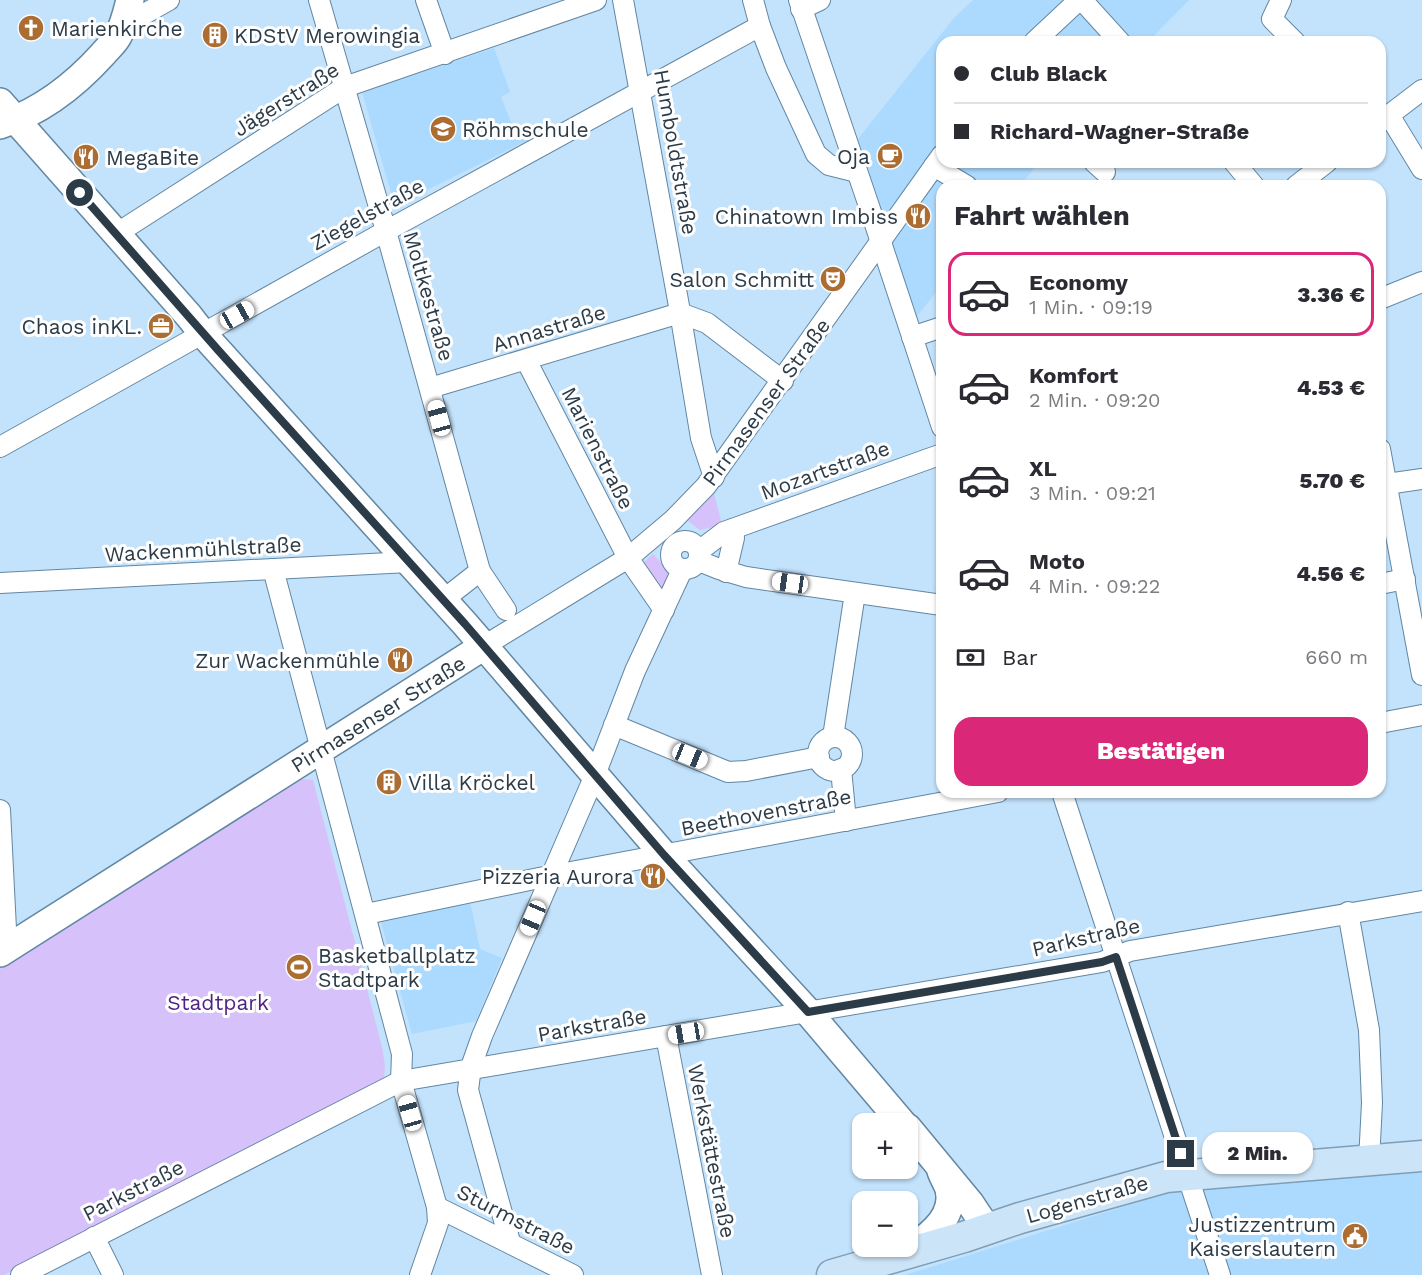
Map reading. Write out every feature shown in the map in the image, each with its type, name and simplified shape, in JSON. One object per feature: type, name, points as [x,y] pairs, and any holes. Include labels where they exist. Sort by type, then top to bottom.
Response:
[{"type":"main road","name":"Logenstraße","points":[[918,1250],[1144,1181],[1188,1174],[1422,1156]]},
{"type":"main road","name":"Logenstraße","points":[[832,1275],[895,1257]]},
{"type":"street","points":[[130,0],[117,38],[92,67],[62,92],[5,116],[116,234],[443,600],[664,855],[808,1012],[894,1113]]},
{"type":"street","points":[[123,26],[169,0]]},
{"type":"street","name":"Moltkestraße","points":[[319,0],[480,571],[506,610]]},
{"type":"street","points":[[426,0],[445,54]]},
{"type":"street","name":"Jägerstraße","points":[[116,234],[345,87],[597,0]]},
{"type":"street","name":"Humboldtstraße","points":[[623,0],[701,438],[714,477]]},
{"type":"street","points":[[753,0],[776,68],[816,154],[829,165],[857,172]]},
{"type":"street","points":[[820,0],[800,4],[936,409]]},
{"type":"street","points":[[1041,36],[1080,0],[1115,36]]},
{"type":"street","points":[[1281,0],[1272,19],[1289,36]]},
{"type":"street","name":"Ziegelstraße","points":[[0,447],[640,90],[760,26]]},
{"type":"street","points":[[1386,117],[1422,90]]},
{"type":"street","points":[[1386,122],[1422,169]]},
{"type":"street","name":"Pirmasenser Straße","points":[[3,951],[484,646],[628,558],[673,520],[714,477],[936,164]]},
{"type":"street","points":[[946,168],[960,180]]},
{"type":"street","points":[[1239,168],[1249,180]]},
{"type":"street","points":[[1304,180],[1320,168]]},
{"type":"street","points":[[1386,297],[1422,282]]},
{"type":"street","points":[[680,313],[706,323],[783,381]]},
{"type":"street","name":"Annastraße","points":[[430,388],[680,313]]},
{"type":"street","points":[[912,338],[936,329]]},
{"type":"street","name":"Marienstraße","points":[[526,360],[628,558],[668,603]]},
{"type":"street","name":"Mozartstraße","points":[[693,561],[728,530],[936,456]]},
{"type":"street","points":[[1386,484],[1422,479]]},
{"type":"street","points":[[1386,497],[1405,579],[1422,675]]},
{"type":"street","points":[[723,571],[734,538],[728,530]]},
{"type":"street","points":[[510,1242],[468,1090],[471,1067],[482,1036],[595,775],[635,671],[668,603],[693,561],[693,543],[684,540],[671,541]]},
{"type":"street","points":[[693,561],[746,577],[936,604]]},
{"type":"street","name":"Wackenmühlstraße","points":[[0,583],[409,562]]},
{"type":"street","points":[[273,569],[402,1054],[401,1081],[437,1207],[438,1223],[420,1275]]},
{"type":"street","points":[[443,600],[480,571]]},
{"type":"street","points":[[1386,583],[1405,579]]},
{"type":"street","points":[[833,737],[855,593]]},
{"type":"street","points":[[1386,722],[1422,715]]},
{"type":"street","points":[[614,725],[728,772],[746,771],[819,757]]},
{"type":"street","points":[[833,737],[844,740],[852,750],[851,760],[841,769],[833,771],[825,768],[819,757],[820,746],[827,738],[833,737]]},
{"type":"street","points":[[841,769],[846,822]]},
{"type":"street","name":"Beethovenstraße","points":[[366,914],[551,876],[968,798]]},
{"type":"street","points":[[1064,798],[1220,1275]]},
{"type":"street","points":[[0,810],[3,951]]},
{"type":"street","name":"Parkstraße","points":[[21,1275],[401,1081],[471,1067],[505,1064],[767,1017],[1102,962],[1130,951],[1347,912],[1422,901]]},
{"type":"street","points":[[1347,912],[1370,1030],[1372,1103],[1369,1161]]},
{"type":"street","name":"Werkstättestraße","points":[[666,1036],[712,1275]]},
{"type":"street","points":[[918,1140],[970,1203],[988,1230]]},
{"type":"street","points":[[918,1244],[936,1230],[948,1214],[949,1189],[936,1162]]},
{"type":"street","name":"Sturmstraße","points":[[437,1207],[573,1275]]},
{"type":"street","points":[[94,1237],[113,1275]]},
{"type":"shaded area","points":[[973,0],[1189,0],[1154,36],[940,36]]},
{"type":"shaded area","points":[[936,41],[936,168],[1034,168],[1025,180],[936,180],[936,292],[914,320],[854,144]]},
{"type":"shaded area","name":"Röhmschule","points":[[494,48],[510,92],[501,97],[514,130],[523,127],[528,140],[427,190],[426,193],[396,210],[362,92]]},
{"type":"shaded area","points":[[470,901],[480,949],[502,958],[476,1021],[412,1034],[380,919]]},
{"type":"shaded area","points":[[1422,1162],[1422,1275],[905,1275],[1212,1179]]},
{"type":"green space","points":[[714,493],[722,525],[700,530],[688,521]]},
{"type":"green space","points":[[653,554],[674,576],[662,594],[640,566]]},
{"type":"green space","name":"Stadtpark","points":[[297,780],[313,780],[382,1047],[384,1078],[4,1275],[0,1275],[0,969]]},
{"type":"place","name":"Marienkirche","points":[[31,28]]},
{"type":"place","name":"KDStV Merowingia","points":[[215,35]]},
{"type":"place","name":"Röhmschule","points":[[443,129]]},
{"type":"place","name":"Oja","points":[[890,156]]},
{"type":"place","name":"MegaBite","points":[[86,157]]},
{"type":"place","name":"Chinatown Imbiss","points":[[918,216]]},
{"type":"place","name":"Salon Schmitt","points":[[833,279]]},
{"type":"place","name":"Chaos inKL.","points":[[161,326]]},
{"type":"place","name":"Zur Wackenmühle","points":[[400,660]]},
{"type":"place","name":"Villa Kröckel","points":[[389,782]]},
{"type":"place","name":"Pizzeria Aurora","points":[[653,876]]},
{"type":"place","name":"Basketballplatz Stadtpark","points":[[299,967]]},
{"type":"place","name":"Justizzentrum Kaiserslautern","points":[[1355,1236]]},
{"type":"route","points":[[80,193],[189,315],[203,334],[465,624],[664,855],[808,1012],[1102,962],[1116,957],[1181,1154]]}]
